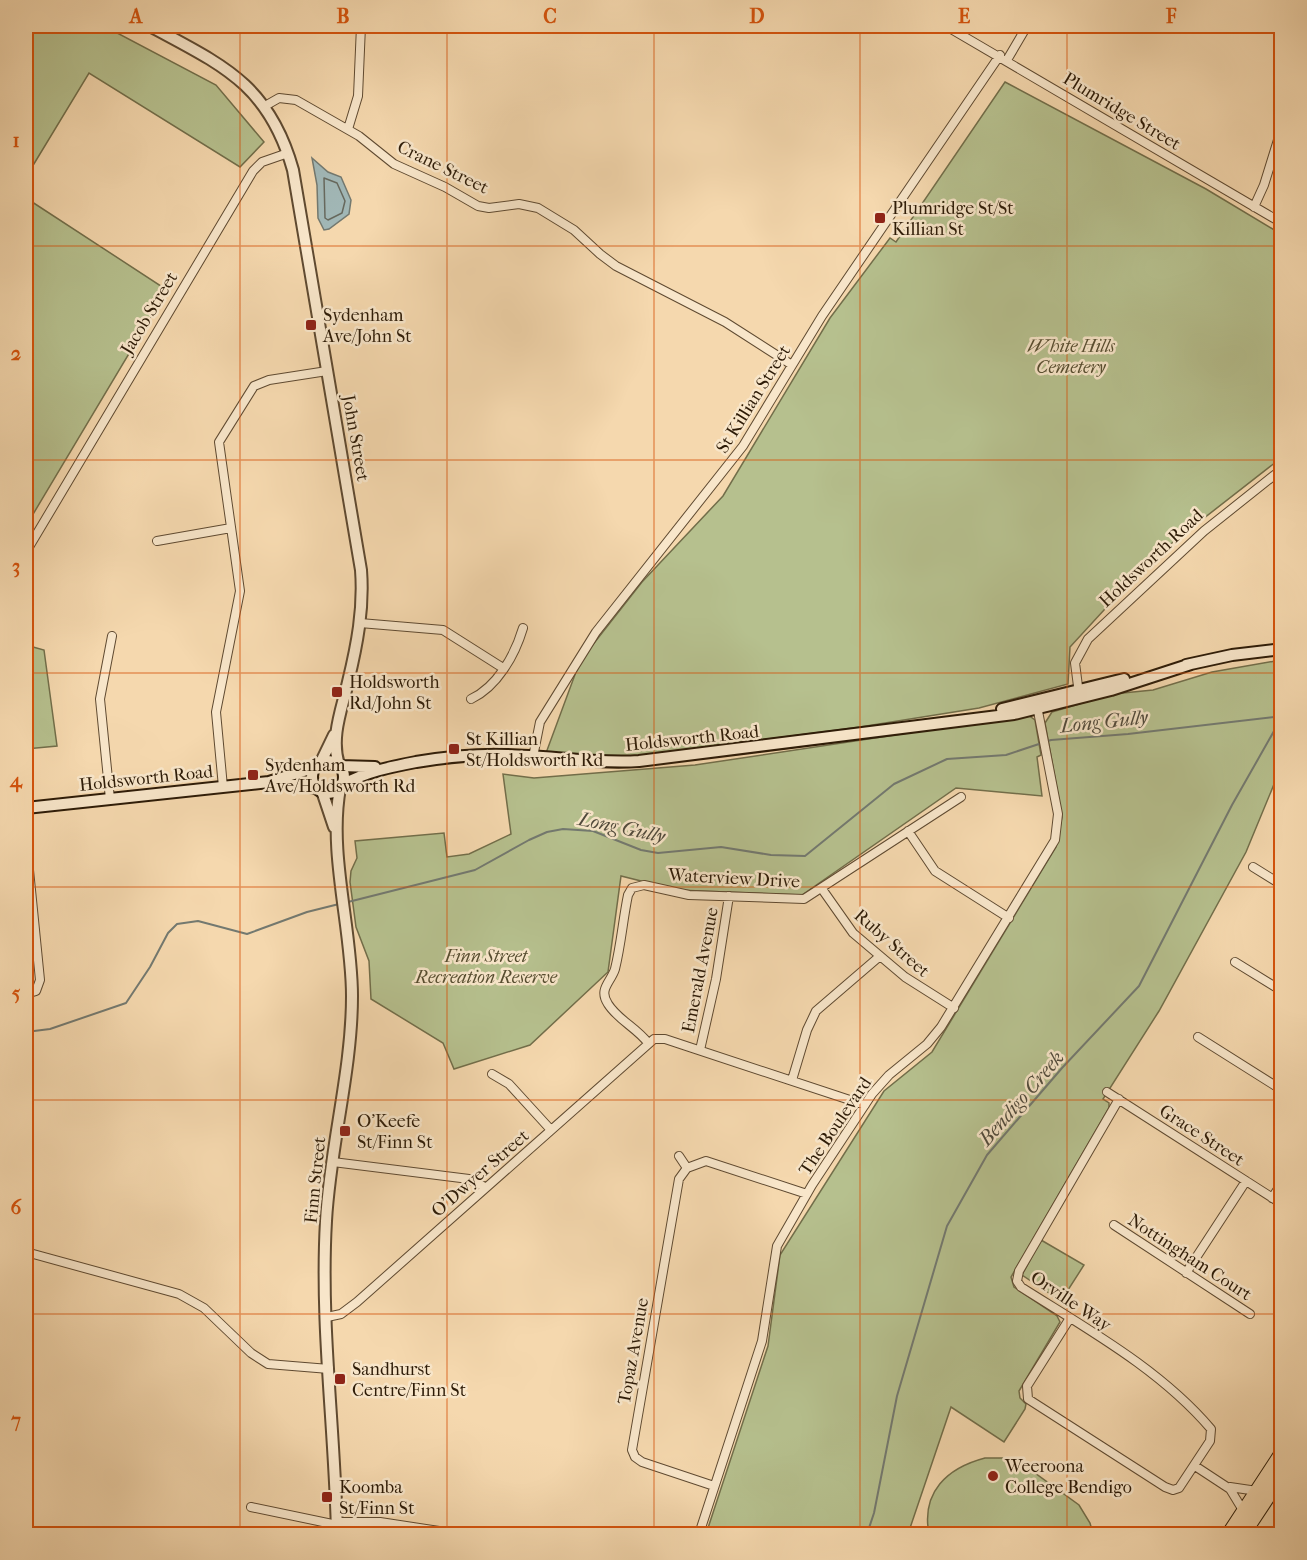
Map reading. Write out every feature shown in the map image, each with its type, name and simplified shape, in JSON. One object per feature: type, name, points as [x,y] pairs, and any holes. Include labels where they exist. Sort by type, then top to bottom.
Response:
[{"type":"highway","points":[[1229,1534],[1281,1453]]},
{"type":"highway","points":[[1243,1534],[1281,1475]]},
{"type":"highway","points":[[1234,1534],[1252,1509],[1259,1510]]},
{"type":"street","points":[[150,26],[226,69],[248,87],[265,106],[288,153]]},
{"type":"street","points":[[348,129],[358,96],[361,26]]},
{"type":"street","name":"Plumridge Street","points":[[946,26],[1004,58],[1281,223]]},
{"type":"street","name":"St Killian Street","points":[[533,757],[540,722],[574,665],[628,588],[732,462],[832,300],[1027,26]]},
{"type":"street","name":"Crane Street","points":[[265,106],[279,98],[290,98],[348,129],[394,164],[445,187],[478,206],[489,208],[519,204],[538,208],[574,230],[616,266],[725,322],[792,365]]},
{"type":"street","points":[[1254,207],[1264,185],[1281,127]]},
{"type":"street","name":"John Street","points":[[288,153],[298,197],[359,556],[362,598],[360,623],[336,729],[335,750],[339,766]]},
{"type":"street","name":"Jacob Street","points":[[26,552],[253,171],[262,162],[288,153]]},
{"type":"street","points":[[223,787],[216,712],[240,591],[219,442],[249,390],[269,380],[327,371]]},
{"type":"street","name":"Holdsworth Road","points":[[1079,694],[1075,663],[1088,639],[1211,525],[1281,469]]},
{"type":"street","points":[[157,540],[231,528]]},
{"type":"street","points":[[360,623],[443,630],[503,669]]},
{"type":"street","points":[[471,699],[488,688],[503,669],[515,651],[523,628]]},
{"type":"street","points":[[110,799],[100,699],[112,636]]},
{"type":"street","name":"Holdsworth Road","points":[[341,786],[366,774],[396,766],[466,756],[533,757],[599,762],[651,760],[919,726],[1037,705],[1232,655],[1281,649]]},
{"type":"street","name":"The Boulevard","points":[[699,1534],[762,1341],[775,1253],[807,1194],[865,1104],[883,1081],[927,1044],[954,1008],[1052,847],[1058,814],[1037,705]]},
{"type":"street","name":"John Street","points":[[318,765],[336,729]]},
{"type":"street","points":[[329,761],[339,766],[344,776],[341,786],[332,792],[319,790],[313,780],[318,765],[329,761]]},
{"type":"street","name":"Holdsworth Road","points":[[26,808],[269,782],[318,765]]},
{"type":"street","name":"Holdsworth Road","points":[[339,766],[396,766]]},
{"type":"street","name":"Holdsworth Road","points":[[269,782],[319,790]]},
{"type":"street","name":"Finn Street","points":[[337,1529],[328,1369],[326,1223],[351,1008],[351,962],[337,839],[341,786]]},
{"type":"street","name":"Finn Street","points":[[319,790],[337,839]]},
{"type":"street","name":"Waterview Drive","points":[[648,1043],[609,1006],[604,995],[606,985],[614,970],[628,892],[634,886],[640,885],[682,894],[800,899],[822,889],[961,797]]},
{"type":"street","points":[[908,831],[935,871],[1010,918]]},
{"type":"street","points":[[26,840],[40,975],[39,987],[33,993],[26,994]]},
{"type":"street","points":[[1252,867],[1280,881]]},
{"type":"street","name":"Ruby Street","points":[[822,889],[846,925],[880,956],[912,983],[954,1008]]},
{"type":"street","name":"Emerald Avenue","points":[[700,1050],[716,979],[729,896]]},
{"type":"street","points":[[792,1080],[807,1030],[816,1011],[880,956]]},
{"type":"street","points":[[1235,962],[1281,992]]},
{"type":"street","points":[[1198,1037],[1281,1090]]},
{"type":"street","points":[[648,1043],[663,1038],[865,1104]]},
{"type":"street","name":"O'Dwyer Street","points":[[327,1317],[341,1314],[354,1305],[648,1043]]},
{"type":"street","points":[[492,1074],[509,1084],[551,1130]]},
{"type":"street","name":"Grace Street","points":[[1107,1092],[1281,1204]]},
{"type":"street","name":"Orville Way","points":[[1119,1099],[1017,1275],[1017,1281],[1021,1287],[1140,1365],[1208,1426],[1212,1437],[1195,1466]]},
{"type":"street","points":[[679,1156],[687,1168],[700,1162],[711,1162],[807,1194]]},
{"type":"street","points":[[333,1162],[469,1179],[485,1187]]},
{"type":"street","name":"Topaz Avenue","points":[[687,1168],[678,1184],[632,1450],[635,1457],[642,1462],[714,1486]]},
{"type":"street","points":[[1186,1273],[1246,1180]]},
{"type":"street","points":[[1272,1198],[1281,1184]]},
{"type":"street","name":"Nottingham Court","points":[[1114,1225],[1250,1314]]},
{"type":"street","points":[[26,1252],[179,1294],[204,1308],[251,1353],[268,1364],[328,1369]]},
{"type":"street","points":[[1070,1318],[1027,1386],[1028,1399],[1169,1489],[1179,1488],[1195,1466],[1234,1494],[1244,1512]]},
{"type":"street","points":[[1223,1484],[1241,1490],[1257,1491]]},
{"type":"street","points":[[251,1507],[337,1529],[380,1522],[459,1534]]},
{"type":"green space","points":[[26,26],[104,26],[216,85],[264,142],[240,167],[89,73],[26,177]]},
{"type":"green space","name":"White Hills Cemetery","points":[[1005,82],[1206,189],[1281,234],[1281,458],[1149,561],[1070,647],[1068,684],[979,708],[860,727],[623,758],[546,753],[580,661],[642,582],[723,496],[830,318],[890,238],[896,242]]},
{"type":"green space","points":[[26,198],[167,290],[26,526]]},
{"type":"green space","points":[[33,647],[44,650],[57,746],[26,749],[26,661]]},
{"type":"green space","points":[[1281,660],[1281,779],[1277,777],[1246,852],[1159,1011],[1103,1099],[1109,1103],[1109,1108],[1011,1277],[1014,1287],[1057,1316],[1060,1322],[1019,1391],[1020,1398],[1026,1404],[1025,1409],[1004,1442],[951,1407],[908,1534],[706,1534],[768,1346],[780,1255],[884,1091],[932,1052],[1056,847],[1062,817],[1045,723],[1052,712],[1113,694],[1153,690],[1212,672]]},
{"type":"green space","name":"Finn Street Recreation Reserve","points":[[1028,715],[1035,720],[1041,755],[1037,757],[1042,796],[956,788],[802,895],[677,890],[621,876],[608,972],[530,1045],[454,1069],[443,1043],[371,999],[369,961],[356,927],[350,882],[351,871],[357,858],[355,841],[444,833],[447,857],[469,854],[511,834],[503,774],[534,778],[695,765]]},
{"type":"green space","points":[[1041,1240],[1084,1265],[1061,1301],[1022,1275]]},
{"type":"green space","name":"Weeroona College Bendigo","points":[[985,1458],[1007,1458],[1021,1463],[1079,1505],[1090,1523],[1093,1534],[929,1534],[929,1506],[940,1484],[959,1468]]},
{"type":"water","points":[[312,158],[328,172],[341,177],[351,200],[349,214],[329,229],[324,230],[318,218],[317,185]]},
{"type":"waterway","name":"Long Gully","points":[[348,902],[475,870],[529,840],[547,832],[563,829],[593,831],[641,850],[658,853],[721,847],[771,855],[805,856],[894,784],[947,759],[1006,755],[1051,740],[1128,734],[1282,716]]},
{"type":"waterway","name":"Bendigo Creek","points":[[867,1534],[874,1513],[897,1396],[947,1226],[987,1155],[1062,1068],[1139,986],[1232,805],[1282,717]]},
{"type":"waterway","name":"Long Gully","points":[[26,1032],[50,1029],[126,1003],[150,967],[168,933],[177,924],[198,921],[247,934],[307,912],[339,904]]},
{"type":"place","name":"Plumridge St/St Killian St","points":[[880,218]]},
{"type":"place","name":"Sydenham Ave/John St","points":[[311,325]]},
{"type":"place","name":"Holdsworth Rd/John St","points":[[337,692]]},
{"type":"place","name":"St Killian St/Holdsworth Rd","points":[[454,749]]},
{"type":"place","name":"Sydenham Ave/Holdsworth Rd","points":[[253,775]]},
{"type":"place","name":"O'Keefe St/Finn St","points":[[345,1131]]},
{"type":"place","name":"Sandhurst Centre/Finn St","points":[[340,1379]]},
{"type":"place","name":"Weeroona College Bendigo","points":[[993,1476]]},
{"type":"place","name":"Koomba St/Finn St","points":[[327,1497]]}]
